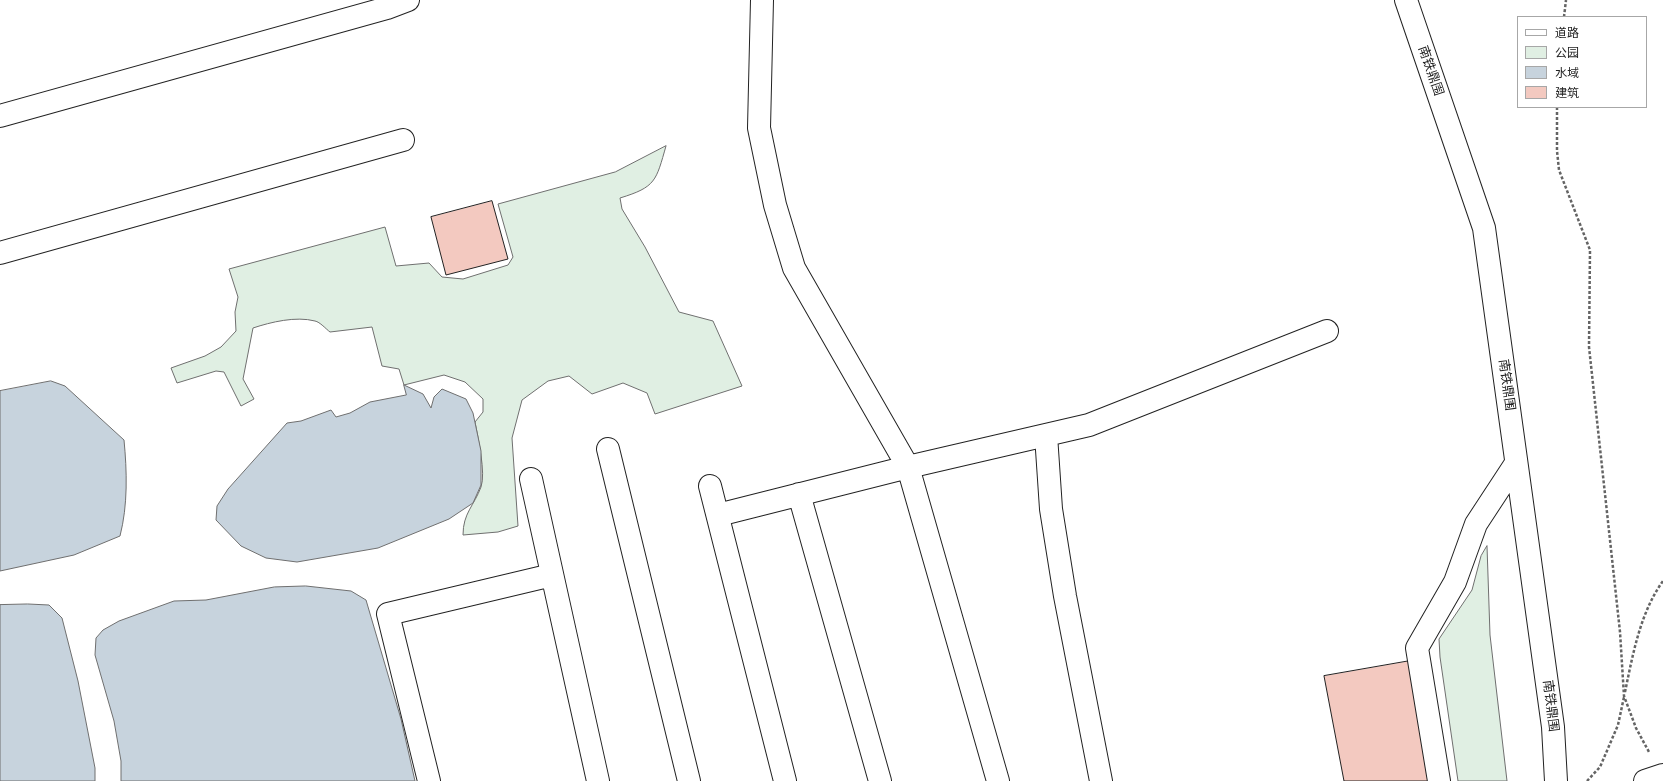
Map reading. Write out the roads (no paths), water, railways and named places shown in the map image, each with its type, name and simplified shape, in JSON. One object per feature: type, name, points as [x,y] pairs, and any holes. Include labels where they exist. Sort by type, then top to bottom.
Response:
[{"type":"street","points":[[0,116],[386,4],[408,0]]},
{"type":"street","points":[[762,0],[759,128],[775,205],[794,268],[908,467],[998,781]]},
{"type":"street","name":"南铁鼎围","points":[[1406,0],[1484,228],[1553,727],[1556,781]]},
{"type":"street","points":[[0,253],[403,140]]},
{"type":"street","points":[[718,515],[908,467],[1089,425],[1327,331]]},
{"type":"street","points":[[1046,435],[1051,509],[1067,604],[1101,781]]},
{"type":"street","points":[[608,449],[689,781]]},
{"type":"street","points":[[1439,781],[1417,648],[1455,582],[1476,524],[1516,463]]},
{"type":"street","points":[[531,479],[598,781]]},
{"type":"street","points":[[710,486],[785,781]]},
{"type":"street","points":[[799,494],[880,781]]},
{"type":"street","points":[[430,781],[388,614],[552,575]]},
{"type":"street","points":[[1645,781],[1663,775]]},
{"type":"water","points":[[51,381],[65,386],[124,440],[126,500],[120,536],[74,555],[0,571],[0,391]]},
{"type":"water","points":[[404,385],[423,394],[431,408],[434,397],[442,389],[466,399],[473,413],[481,451],[481,485],[473,503],[449,519],[378,548],[297,562],[266,558],[241,546],[216,520],[217,506],[228,489],[287,423],[301,421],[331,410],[336,417],[350,413],[370,402],[406,395]]},
{"type":"water","points":[[306,586],[351,591],[366,600],[401,719],[415,781],[121,781],[121,761],[114,721],[95,655],[96,638],[103,630],[119,621],[174,601],[206,600],[274,587]]},
{"type":"water","points":[[0,605],[49,605],[62,618],[78,681],[95,768],[95,781],[0,781]]}]
